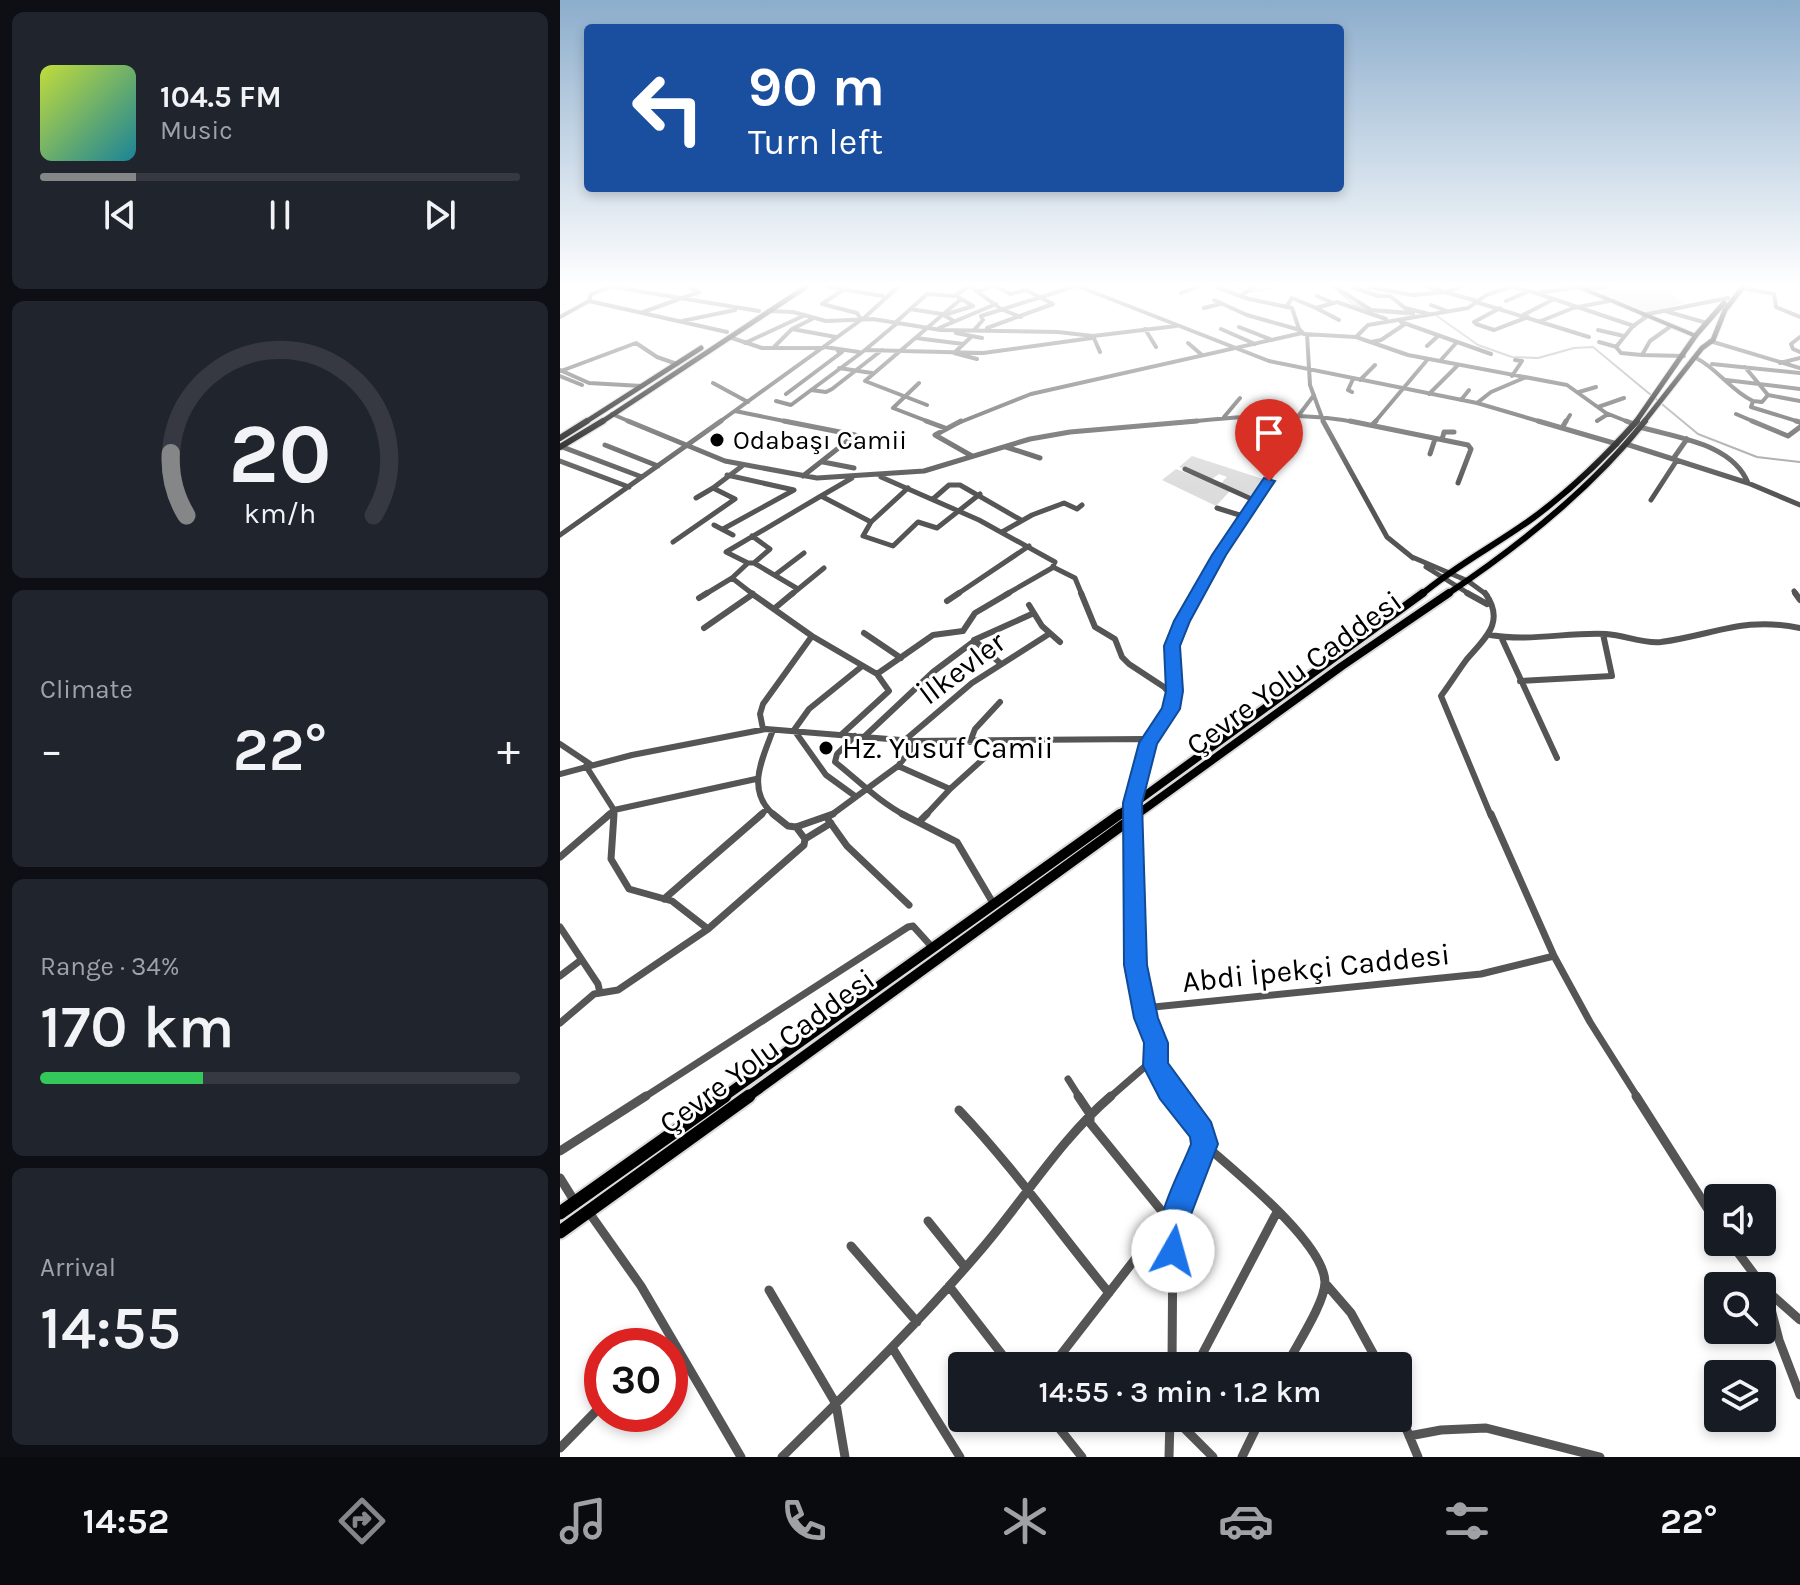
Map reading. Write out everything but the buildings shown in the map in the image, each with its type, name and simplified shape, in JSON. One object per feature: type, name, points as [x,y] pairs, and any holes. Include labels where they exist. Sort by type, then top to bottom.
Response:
[{"type":"highway","points":[[560,438],[692,355]]},
{"type":"highway","points":[[560,446],[646,395],[700,355]]},
{"type":"highway","name":"Çevre Yolu Caddesi","points":[[560,1232],[1391,631],[1467,580],[1566,502],[1622,444],[1698,355]]},
{"type":"highway","name":"Çevre Yolu Caddesi","points":[[1660,398],[1684,356]]},
{"type":"highway","points":[[642,386],[656,388]]},
{"type":"highway","points":[[631,392],[646,395]]},
{"type":"highway","name":"Çevre Yolu Caddesi","points":[[560,1213],[1335,660],[1445,575],[1533,518],[1622,444]]},
{"type":"street","points":[[560,372],[605,355]]},
{"type":"street","points":[[654,355],[677,364]]},
{"type":"street","points":[[560,535],[813,355]]},
{"type":"street","points":[[786,394],[834,355]]},
{"type":"street","points":[[776,401],[791,405],[855,355]]},
{"type":"street","points":[[811,390],[826,392],[875,355]]},
{"type":"street","points":[[894,355],[865,383],[927,405]]},
{"type":"street","points":[[962,355],[977,359]]},
{"type":"street","points":[[972,456],[935,435],[945,428],[1031,394],[1202,355]]},
{"type":"street","points":[[1255,355],[1311,371],[1360,380],[1369,385],[1477,403],[1675,459],[1748,483],[1800,505]]},
{"type":"street","points":[[1308,355],[1310,385],[1337,452],[1387,537],[1412,557],[1445,575],[1467,580],[1492,604],[1490,635],[1466,661],[1441,696],[1554,956],[1590,1022],[1704,1203]]},
{"type":"street","points":[[1415,355],[1567,385],[1608,414],[1637,426],[1687,439],[1729,458],[1746,475],[1748,483]]},
{"type":"street","points":[[1440,361],[1445,355]]},
{"type":"street","points":[[1642,355],[1684,356]]},
{"type":"street","points":[[1756,355],[1800,370]]},
{"type":"street","points":[[1780,363],[1800,355]]},
{"type":"street","points":[[1696,358],[1709,363],[1800,370]]},
{"type":"street","points":[[1189,359],[1204,362]]},
{"type":"street","points":[[1372,425],[1428,359]]},
{"type":"street","points":[[1512,376],[1522,361],[1515,360]]},
{"type":"street","points":[[1709,363],[1752,404],[1799,422],[1788,436],[1736,414],[1752,404],[1762,402],[1768,395]]},
{"type":"street","points":[[1360,380],[1375,365]]},
{"type":"street","points":[[1429,394],[1458,365]]},
{"type":"street","points":[[1744,366],[1768,395],[1798,402]]},
{"type":"street","points":[[839,368],[872,373]]},
{"type":"street","points":[[793,370],[828,376]]},
{"type":"street","points":[[560,372],[570,382],[631,392]]},
{"type":"street","points":[[560,372],[589,383],[642,386]]},
{"type":"street","points":[[789,388],[812,373]]},
{"type":"street","points":[[1551,383],[1558,375]]},
{"type":"street","points":[[1477,403],[1491,392],[1524,378]]},
{"type":"street","points":[[1352,392],[1348,390],[1353,379]]},
{"type":"street","points":[[1726,380],[1800,389]]},
{"type":"street","points":[[560,387],[570,382]]},
{"type":"street","points":[[713,383],[748,402]]},
{"type":"street","points":[[919,383],[893,408],[945,428]]},
{"type":"street","points":[[1579,392],[1596,387]]},
{"type":"street","points":[[1461,400],[1469,390]]},
{"type":"street","points":[[1173,697],[1172,646],[1197,591],[1256,501],[1275,469],[1298,413],[1314,395]]},
{"type":"street","points":[[1224,417],[1240,398]]},
{"type":"street","points":[[1598,407],[1624,398]]},
{"type":"street","points":[[735,411],[855,435],[867,440],[865,444]]},
{"type":"street","points":[[612,414],[742,466],[802,476],[853,478],[924,471],[1004,447],[1070,432],[1298,413],[1322,415],[1468,445],[1471,449],[1458,483]]},
{"type":"street","points":[[1597,421],[1608,414]]},
{"type":"street","points":[[1562,428],[1570,415]]},
{"type":"street","points":[[1442,440],[1444,432],[1454,432]]},
{"type":"street","points":[[802,476],[855,435]]},
{"type":"street","points":[[1430,454],[1435,439]]},
{"type":"street","points":[[1651,500],[1687,439]]},
{"type":"street","points":[[605,445],[658,466]]},
{"type":"street","points":[[560,446],[642,477]]},
{"type":"street","points":[[1004,447],[1040,458]]},
{"type":"street","points":[[560,461],[629,487]]},
{"type":"street","points":[[823,462],[854,468]]},
{"type":"street","points":[[696,498],[742,466]]},
{"type":"street","points":[[1185,469],[1256,501]]},
{"type":"street","points":[[727,475],[794,490]]},
{"type":"street","points":[[877,674],[933,635],[963,631],[975,613],[1053,567],[1055,562],[957,510],[878,476]]},
{"type":"street","points":[[798,589],[726,552],[853,478]]},
{"type":"street","points":[[723,529],[803,484]]},
{"type":"street","points":[[933,499],[949,485],[955,484],[980,494],[1021,520]]},
{"type":"street","points":[[673,542],[735,499],[713,488]]},
{"type":"street","points":[[908,488],[871,522],[863,536],[890,547],[918,522],[937,528],[980,494]]},
{"type":"street","points":[[821,496],[871,522]]},
{"type":"street","points":[[1002,532],[1021,520],[1064,503],[1077,509],[1082,505]]},
{"type":"street","points":[[1217,508],[1246,517]]},
{"type":"street","points":[[714,525],[733,535]]},
{"type":"street","points":[[699,598],[770,549],[752,536]]},
{"type":"street","points":[[947,601],[1029,546]]},
{"type":"street","points":[[775,575],[804,553]]},
{"type":"street","points":[[1053,567],[1075,578],[1095,627],[1115,639],[1122,657],[1173,697]]},
{"type":"street","points":[[775,608],[824,568]]},
{"type":"street","points":[[1445,575],[1456,588],[1485,600],[1493,618]]},
{"type":"street","points":[[732,578],[812,636],[877,674],[889,691],[842,734]]},
{"type":"street","points":[[1794,591],[1800,600]]},
{"type":"street","points":[[704,628],[753,594]]},
{"type":"street","points":[[1029,605],[1049,634],[1060,642]]},
{"type":"street","points":[[865,736],[933,672],[973,642],[1034,613]]},
{"type":"street","points":[[1490,635],[1502,639],[1538,640],[1603,634],[1659,643],[1740,623],[1783,624],[1800,628]]},
{"type":"street","points":[[864,633],[901,658]]},
{"type":"street","name":"İlkevler","points":[[905,740],[1000,663],[1049,634]]},
{"type":"street","points":[[1520,681],[1612,676],[1603,634]]},
{"type":"street","points":[[763,729],[760,714],[763,704],[812,636]]},
{"type":"street","points":[[1502,639],[1557,758]]},
{"type":"street","points":[[973,642],[1000,663]]},
{"type":"street","points":[[794,730],[809,709],[861,667]]},
{"type":"street","name":"Abdi İpekçi Caddesi","points":[[1173,697],[1171,709],[1148,743],[1132,803],[1134,939],[1144,1008],[1481,974],[1554,956]]},
{"type":"street","points":[[970,742],[975,729],[1000,702]]},
{"type":"street","points":[[560,774],[721,735],[763,729],[918,741],[1133,739],[1148,743]]},
{"type":"street","points":[[773,730],[760,760],[756,779],[767,809],[788,826],[829,821]]},
{"type":"street","points":[[794,730],[826,775],[855,796]]},
{"type":"street","points":[[855,735],[837,754],[835,762],[867,787],[880,802],[957,842],[993,903]]},
{"type":"street","points":[[560,1023],[594,994],[618,990],[708,929],[768,879],[804,845],[805,839],[855,796],[898,766],[918,741]]},
{"type":"street","points":[[920,821],[1002,742]]},
{"type":"street","points":[[560,744],[588,765],[614,810],[610,850],[614,868],[629,889],[672,901],[708,929]]},
{"type":"street","points":[[898,766],[933,784],[951,788]]},
{"type":"street","points":[[560,857],[614,810],[756,779]]},
{"type":"street","points":[[664,899],[767,809]]},
{"type":"street","points":[[829,821],[847,846],[909,905]]},
{"type":"street","points":[[796,827],[805,839]]},
{"type":"street","points":[[560,1151],[908,927],[913,926],[932,947]]},
{"type":"street","points":[[560,927],[598,984],[600,993]]},
{"type":"street","points":[[560,976],[581,960]]},
{"type":"street","points":[[1144,1008],[1156,1043],[1155,1066],[1169,1090],[1201,1131],[1204,1144],[1304,1237],[1321,1265],[1325,1283],[1351,1313],[1372,1352]]},
{"type":"street","points":[[782,1457],[893,1349],[965,1267],[1090,1114],[1155,1058]]},
{"type":"street","points":[[1068,1079],[1090,1114],[1090,1123],[1170,1221],[1172,1352]]},
{"type":"street","points":[[959,1110],[1003,1156],[1027,1193],[1109,1293]]},
{"type":"street","points":[[1063,1352],[1170,1221],[1204,1144]]},
{"type":"street","points":[[560,1178],[575,1202]]},
{"type":"street","points":[[588,1211],[641,1286],[660,1328]]},
{"type":"street","points":[[1203,1352],[1277,1212]]},
{"type":"street","points":[[928,1221],[965,1267]]},
{"type":"street","points":[[851,1246],[917,1322]]},
{"type":"street","points":[[1293,1352],[1325,1283]]},
{"type":"street","points":[[949,1286],[1000,1352]]},
{"type":"street","points":[[769,1290],[836,1404],[845,1457]]},
{"type":"street","points":[[1776,1299],[1799,1319]]},
{"type":"street","points":[[1776,1328],[1800,1395]]},
{"type":"street","points":[[893,1349],[960,1457]]},
{"type":"street","points":[[688,1375],[741,1457]]},
{"type":"street","points":[[560,1448],[584,1423]]},
{"type":"street","points":[[1409,1436],[1441,1430],[1486,1428],[1600,1457]]},
{"type":"street","points":[[1062,1432],[1082,1457]]},
{"type":"street","points":[[1169,1457],[1171,1432]]},
{"type":"street","points":[[1187,1432],[1213,1457]]},
{"type":"street","points":[[1242,1457],[1254,1432]]},
{"type":"street","points":[[1407,1432],[1418,1457]]},
{"type":"shaded area","points":[[1192,456],[1266,480],[1254,497],[1221,483],[1227,477],[1219,474],[1212,479],[1179,467]]},
{"type":"shaded area","points":[[1176,469],[1231,490],[1216,506],[1162,480]]},
{"type":"waterway","points":[[1506,355],[1538,358],[1549,355]]},
{"type":"waterway","points":[[1603,355],[1698,434],[1757,457],[1800,462]]},
{"type":"place","name":"Odabaşı Camii","points":[[717,440]]},
{"type":"place","name":"Hz. Yusuf Camii","points":[[826,748]]},
{"type":"route","points":[[1173,1251],[1173,1225],[1204,1144],[1201,1131],[1169,1090],[1155,1066],[1156,1043],[1146,1018],[1136,965],[1132,803],[1148,743],[1171,709],[1174,691],[1172,646],[1182,621],[1219,555],[1269,481]]}]
